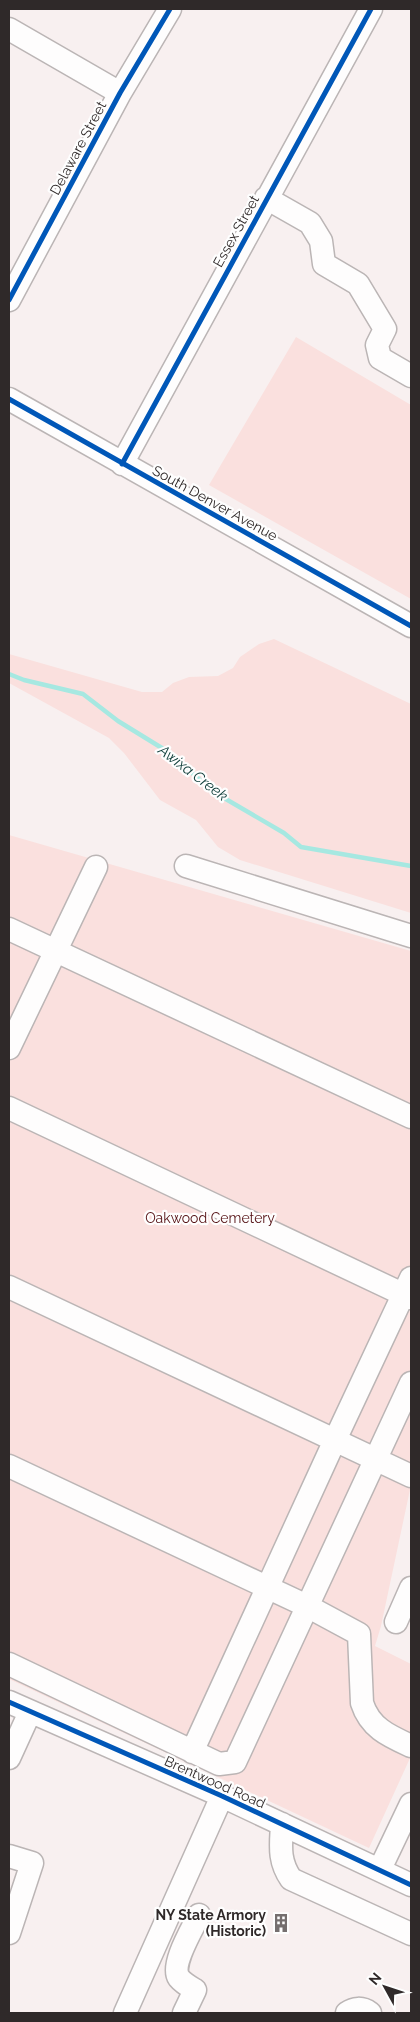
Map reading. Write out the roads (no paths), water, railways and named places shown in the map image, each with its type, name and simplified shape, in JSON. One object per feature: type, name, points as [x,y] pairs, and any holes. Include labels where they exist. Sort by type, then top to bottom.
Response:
[{"type":"street","name":"Delaware Street","points":[[9,300],[120,93],[170,9]]},
{"type":"street","name":"Essex Street","points":[[122,464],[371,9]]},
{"type":"street","points":[[9,29],[120,93]]},
{"type":"street","points":[[266,198],[310,223],[321,242],[324,264],[358,284],[385,329],[377,346],[380,358],[411,376]]},
{"type":"street","name":"South Denver Avenue","points":[[9,399],[411,626]]},
{"type":"street","points":[[186,866],[411,936]]},
{"type":"street","points":[[9,1048],[96,867]]},
{"type":"street","points":[[9,929],[411,1117]]},
{"type":"street","points":[[9,1108],[409,1290],[335,1440],[192,1752]]},
{"type":"street","points":[[9,1287],[411,1476]]},
{"type":"street","points":[[9,1664],[219,1764],[235,1762],[411,1383]]},
{"type":"street","points":[[9,1466],[307,1606],[359,1634],[362,1703],[365,1713],[374,1726],[411,1746]]},
{"type":"street","points":[[396,1622],[411,1588]]},
{"type":"street","name":"Brentwood Road","points":[[9,1702],[222,1796],[411,1885]]},
{"type":"street","points":[[9,1758],[30,1712]]},
{"type":"street","points":[[125,2013],[222,1796]]},
{"type":"street","points":[[380,1870],[411,1804]]},
{"type":"street","points":[[282,1824],[281,1854],[283,1867],[291,1879],[411,1934]]},
{"type":"street","points":[[9,1856],[32,1863],[9,1933]]},
{"type":"street","points":[[184,2013],[195,1990],[179,1977],[177,1971],[180,1954],[199,1915]]},
{"type":"street","points":[[347,2013],[356,2009],[362,2009],[370,2013]]},
{"type":"waterway","name":"Awixa Creek","points":[[9,674],[24,680],[83,694],[118,721],[170,753],[212,791],[284,833],[301,847],[411,866]]},
{"type":"place","name":"NY State Armory (Historic)","points":[[281,1923]]},
{"type":"park label","name":"Oakwood Cemetery","points":[[210,1218]]}]
